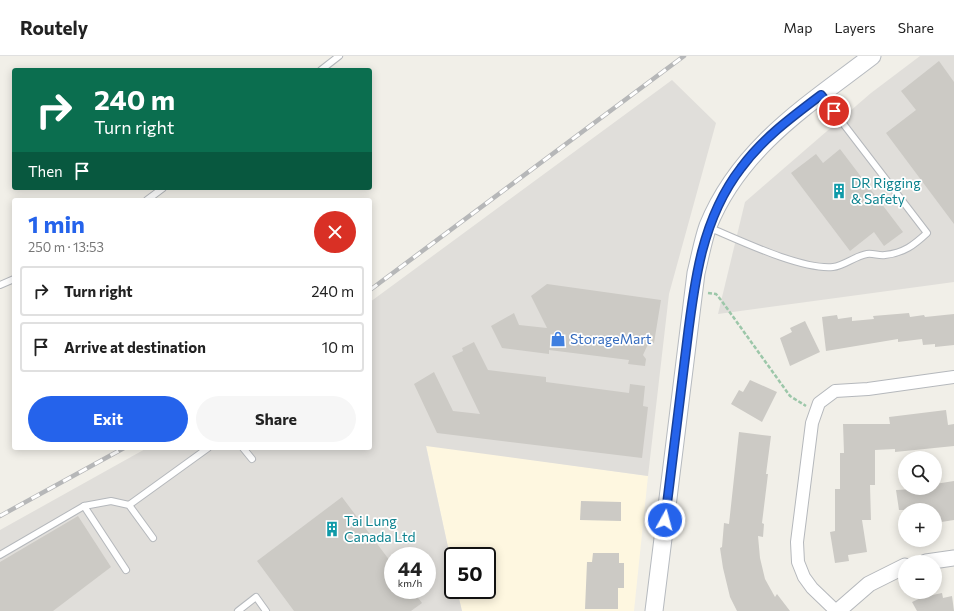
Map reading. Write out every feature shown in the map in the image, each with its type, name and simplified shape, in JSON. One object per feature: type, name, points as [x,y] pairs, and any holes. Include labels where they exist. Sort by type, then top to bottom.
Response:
[{"type":"main road","points":[[654,611],[696,273],[708,226],[740,168],[750,157],[782,125],[872,56]]},
{"type":"street","points":[[898,570],[870,584],[837,611],[812,588],[804,577],[798,562],[797,542],[812,423],[819,403],[836,391],[868,389],[954,376]]},
{"type":"street","points":[[942,560],[954,558]]},
{"type":"lane","points":[[324,68],[339,56]]},
{"type":"lane","points":[[708,226],[799,263],[819,267],[835,267],[867,254],[885,255],[909,248],[928,233],[821,95]]},
{"type":"lane","points":[[150,198],[160,190]]},
{"type":"lane","points":[[0,285],[12,280]]},
{"type":"lane","points":[[129,505],[205,450]]},
{"type":"lane","points":[[245,450],[252,459]]},
{"type":"lane","points":[[0,556],[84,506],[111,501],[129,505],[153,538]]},
{"type":"lane","points":[[84,506],[126,570]]},
{"type":"lane","points":[[238,611],[256,597],[266,611]]},
{"type":"path","points":[[716,294],[790,396],[797,400]]},
{"type":"shaded area","points":[[920,56],[954,56],[954,282],[718,314],[745,202],[871,93]]},
{"type":"shaded area","points":[[672,80],[716,123],[669,294],[648,476],[426,446],[448,547],[444,547],[444,599],[459,599],[462,611],[0,611],[0,530],[143,450],[372,450],[372,301]]},
{"type":"shaded area","points":[[426,445],[648,476],[634,611],[462,611],[459,599],[496,599],[496,547],[448,547]]},
{"type":"building","points":[[939,61],[954,82],[954,224],[886,133],[916,110],[901,91]]},
{"type":"building","name":"DR Rigging & Safety","points":[[840,149],[903,232],[884,246],[874,232],[850,251],[791,173],[816,154],[823,163]]},
{"type":"building","points":[[547,284],[661,300],[654,343],[649,342],[643,355],[646,359],[645,366],[628,364],[629,360],[549,350],[549,354],[502,348],[491,326],[514,313],[519,325],[547,328],[531,296]]},
{"type":"building","points":[[909,313],[910,317],[954,314],[954,345],[935,347],[935,344],[923,345],[922,339],[898,342],[898,339],[826,351],[822,317],[837,315],[838,319],[852,317],[852,321],[874,319],[873,316]]},
{"type":"building","points":[[805,321],[820,352],[790,366],[780,338],[792,332],[790,328]]},
{"type":"building","points":[[474,342],[488,370],[546,377],[546,382],[629,393],[630,384],[645,386],[643,406],[648,407],[642,458],[437,433],[414,384],[434,372],[453,411],[480,414],[452,356],[463,351],[462,348]]},
{"type":"building","points":[[750,380],[777,392],[762,422],[731,404],[739,390],[743,392]]},
{"type":"building","points":[[946,410],[948,425],[954,424],[954,446],[895,452],[895,449],[875,450],[875,485],[870,485],[871,520],[862,520],[867,552],[848,555],[849,561],[835,563],[830,532],[835,531],[835,489],[840,489],[840,453],[844,453],[843,424],[890,424],[889,417]]},
{"type":"building","points":[[739,432],[771,436],[762,523],[764,524],[763,537],[758,536],[760,558],[765,579],[775,597],[777,594],[790,611],[737,611],[730,597],[720,548],[722,547],[724,523],[729,524]]},
{"type":"building","points":[[954,481],[954,520],[942,522],[942,503],[898,503],[896,490],[898,490],[898,495],[942,495],[942,483]]},
{"type":"building","name":"Tai Lung Canada Ltd","points":[[342,497],[384,553],[384,599],[419,599],[422,603],[411,611],[294,611],[257,561]]},
{"type":"building","points":[[581,501],[621,502],[621,521],[580,520]]},
{"type":"building","points":[[78,516],[111,567],[53,611],[0,611],[0,562]]},
{"type":"building","points":[[593,553],[619,553],[619,563],[624,563],[624,588],[618,588],[618,609],[585,609],[587,562],[592,562]]},
{"type":"building","points":[[942,593],[943,598],[952,596],[954,611],[917,611],[912,602],[919,599],[942,599]]},
{"type":"railway","points":[[372,289],[684,56]]},
{"type":"railway","points":[[0,516],[120,450]]},
{"type":"place","name":"DR Rigging & Safety","points":[[839,191]]},
{"type":"place","name":"StorageMart","points":[[558,339]]},
{"type":"place","name":"Tai Lung Canada Ltd","points":[[332,529]]},
{"type":"route","points":[[665,520],[696,273],[708,226],[740,168],[759,146],[782,125],[821,95],[834,111]]}]
